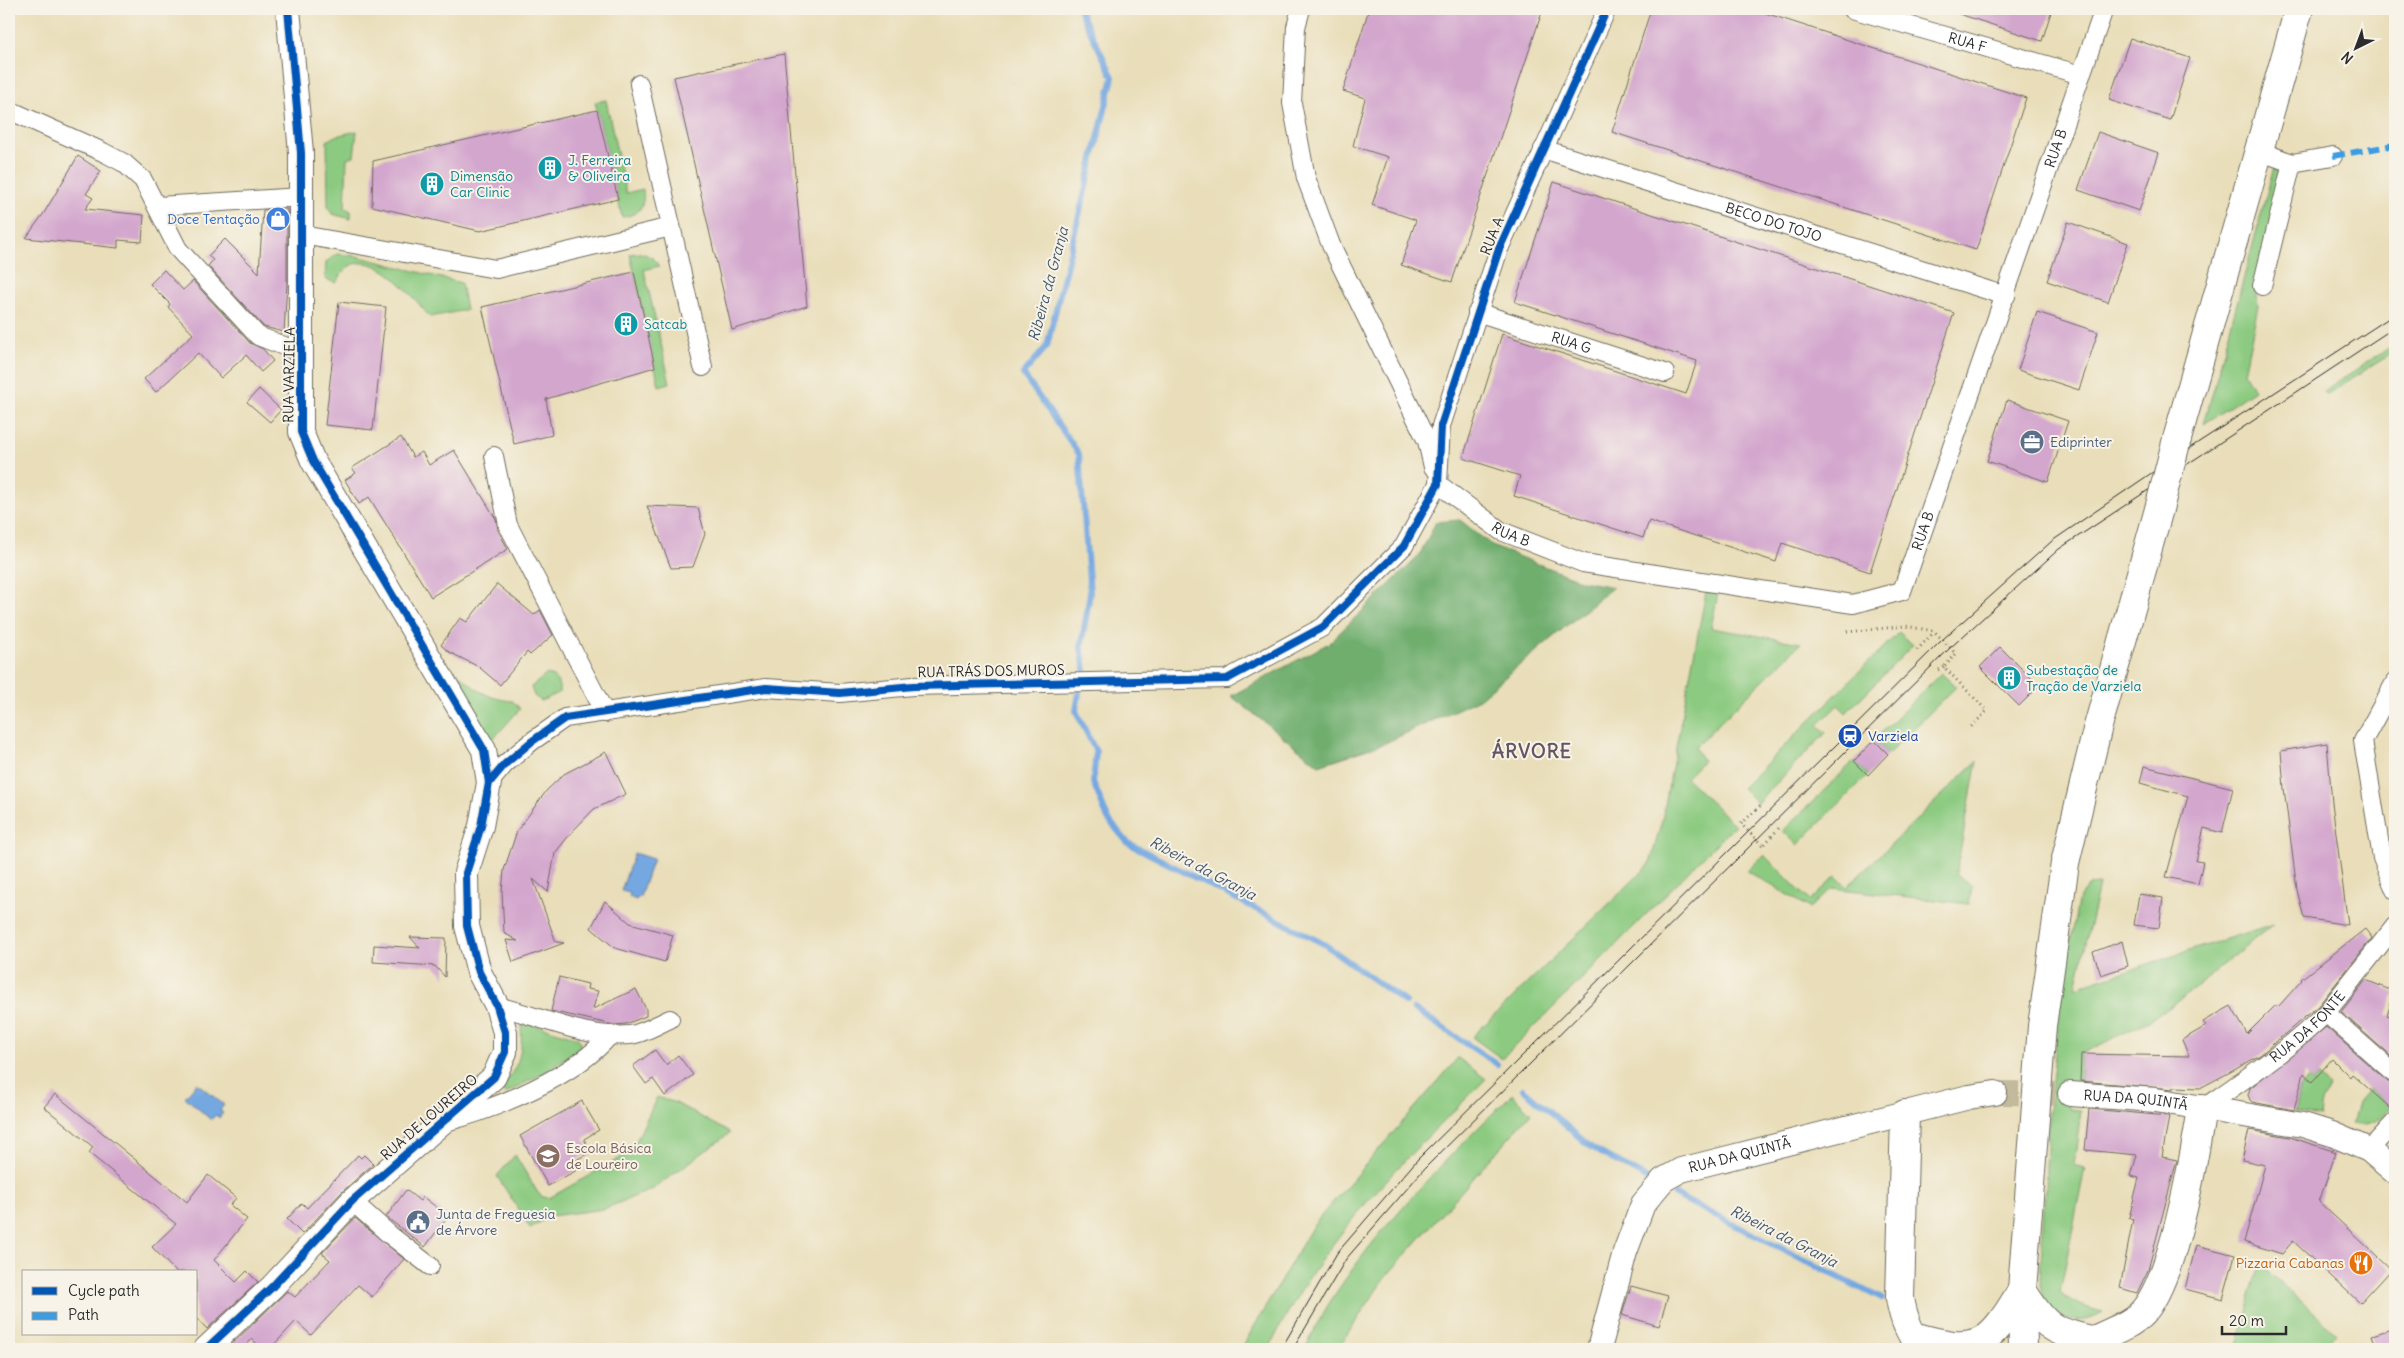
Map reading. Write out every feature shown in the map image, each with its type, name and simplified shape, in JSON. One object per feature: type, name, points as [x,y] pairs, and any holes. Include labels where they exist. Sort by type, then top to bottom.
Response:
[{"type":"main road","points":[[2023,1349],[2022,1290],[2042,1026],[2065,863],[2097,730],[2298,9]]},
{"type":"main road","points":[[2022,1290],[2036,1312],[2050,1327],[2083,1344],[2141,1314],[2154,1298],[2180,1216],[2202,1109]]},
{"type":"main road","points":[[1905,1114],[1900,1298],[1903,1316],[1918,1343],[1964,1347],[1979,1342],[1994,1330],[2022,1290]]},
{"type":"street","name":"RUA VARZIELA","points":[[288,9],[301,152],[301,432],[313,461],[484,750],[490,783]]},
{"type":"street","points":[[1301,9],[1296,27],[1292,103],[1306,178],[1331,245],[1427,441],[1438,484]]},
{"type":"street","name":"RUA A","points":[[1438,484],[1441,426],[1499,250],[1543,149],[1608,9]]},
{"type":"street","name":"RUA F","points":[[1852,9],[2081,75]]},
{"type":"street","name":"RUA B","points":[[1438,484],[1501,531],[1583,563],[1853,604],[1902,591],[2006,296],[2104,9]]},
{"type":"street","points":[[640,84],[703,367]]},
{"type":"street","points":[[9,110],[124,163],[143,180],[158,206],[178,249],[258,336],[302,353]]},
{"type":"street","name":"BECO DO TOJO","points":[[1543,149],[2006,296]]},
{"type":"street","points":[[2259,151],[2292,163],[2333,156]]},
{"type":"street","points":[[2262,286],[2292,163]]},
{"type":"street","points":[[158,206],[302,197]]},
{"type":"street","points":[[302,235],[496,269],[671,228]]},
{"type":"street","name":"RUA G","points":[[1478,312],[1665,373]]},
{"type":"street","points":[[494,456],[508,525],[605,713]]},
{"type":"street","name":"RUA TRÁS DOS MUROS","points":[[490,783],[505,764],[531,742],[565,718],[766,688],[840,693],[913,686],[1227,678],[1323,627],[1404,546],[1438,484]]},
{"type":"street","points":[[2395,682],[2362,741],[2382,858],[2395,890]]},
{"type":"street","name":"RUA DE LOUREIRO","points":[[206,1349],[272,1287],[352,1201],[494,1078],[505,1052],[505,1032],[497,1006],[478,972],[466,926],[466,873],[481,826],[490,783]]},
{"type":"street","name":"RUA DA FONTE","points":[[2202,1109],[2279,1055],[2326,1014],[2395,926]]},
{"type":"street","points":[[497,1006],[584,1030],[610,1034],[632,1035],[670,1019]]},
{"type":"street","points":[[2326,1014],[2395,1074]]},
{"type":"street","points":[[442,1123],[481,1112],[517,1098],[580,1062],[601,1046],[610,1034]]},
{"type":"street","name":"RUA DA QUINTÃ","points":[[1599,1349],[1625,1252],[1643,1204],[1663,1180],[1682,1170],[1969,1097],[1995,1093]]},
{"type":"street","name":"RUA DA QUINTÃ","points":[[2070,1094],[2156,1100],[2303,1125],[2332,1134],[2368,1150],[2395,1172]]},
{"type":"street","points":[[2368,1150],[2395,1122]]},
{"type":"street","points":[[352,1201],[390,1235],[430,1266]]},
{"type":"path","points":[[1847,632],[1905,626],[1934,631],[1956,654],[1939,670]]},
{"type":"path","points":[[1917,650],[1934,631]]},
{"type":"path","points":[[1944,667],[1987,710],[1970,728]]},
{"type":"path","points":[[1760,806],[1741,824],[1763,846],[1780,827]]},
{"type":"green space","points":[[606,100],[626,193],[643,189],[643,200],[640,209],[633,214],[622,217],[595,102]]},
{"type":"green space","points":[[357,131],[354,156],[347,158],[345,208],[351,211],[351,219],[332,214],[328,207],[327,141],[335,136]]},
{"type":"green space","points":[[2274,167],[2282,179],[2255,290],[2258,306],[2244,373],[2254,390],[2204,424]]},
{"type":"green space","points":[[641,253],[652,257],[659,266],[644,270],[670,383],[659,386],[630,254]]},
{"type":"green space","points":[[337,254],[356,256],[461,283],[466,310],[430,317],[397,280],[376,266],[365,263],[354,264],[348,267],[336,283],[325,279],[326,262]]},
{"type":"green space","points":[[2395,344],[2395,351],[2326,395],[2323,391]]},
{"type":"green space","points":[[1460,520],[1494,547],[1582,581],[1613,587],[1479,699],[1383,744],[1319,765],[1231,696],[1329,643],[1419,556],[1436,522]]},
{"type":"green space","points":[[1706,592],[1718,593],[1711,628],[1801,643],[1695,747],[1703,761],[1686,778],[1735,825],[1502,1059],[1472,1037],[1650,864],[1662,820]]},
{"type":"green space","points":[[1899,632],[1913,645],[1846,713],[1838,705],[1818,725],[1826,733],[1757,803],[1742,788]]},
{"type":"green space","points":[[456,672],[482,692],[496,698],[513,701],[520,709],[493,739],[486,733],[450,680]]},
{"type":"green space","points":[[1941,673],[1956,687],[1888,754],[1874,740]]},
{"type":"green space","points":[[547,674],[557,681],[559,693],[541,701],[534,696],[531,687]]},
{"type":"green space","points":[[1854,761],[1868,775],[1798,845],[1783,831]]},
{"type":"green space","points":[[1977,761],[1956,874],[1972,886],[1969,904],[1832,888],[1810,908],[1747,871],[1764,855],[1810,901],[1836,876],[1847,887]]},
{"type":"green space","points":[[2099,885],[2076,987],[2273,924],[2194,989],[2151,1020],[2081,1054],[2080,1083],[2067,1085],[2069,1109],[2081,1110],[2074,1165],[2085,1168],[2060,1292],[2080,1305],[2103,1312],[2089,1318],[2074,1320],[2053,1311],[2046,1302],[2040,1282],[2049,1111],[2061,993],[2079,897],[2088,886]]},
{"type":"green space","points":[[532,1024],[578,1038],[581,1046],[549,1070],[505,1094],[501,1090],[515,1067],[520,1053],[521,1026]]},
{"type":"green space","points":[[1458,1058],[1486,1079],[1365,1204],[1313,1272],[1269,1349],[1241,1349],[1314,1224]]},
{"type":"green space","points":[[2317,1076],[2329,1087],[2321,1102],[2319,1117],[2294,1112],[2300,1089],[2308,1078],[2312,1082]]},
{"type":"green space","points":[[2369,1089],[2390,1108],[2382,1117],[2374,1122],[2364,1125],[2352,1124],[2358,1102]]},
{"type":"green space","points":[[1512,1094],[1531,1113],[1383,1280],[1338,1349],[1305,1349],[1326,1308],[1370,1246],[1415,1193]]},
{"type":"green space","points":[[657,1097],[676,1103],[730,1133],[653,1189],[604,1209],[551,1216],[530,1228],[497,1176],[515,1155],[538,1193],[543,1197],[549,1198],[631,1152]]},
{"type":"green space","points":[[2261,1265],[2336,1333],[2328,1342],[2335,1349],[2236,1349]]},
{"type":"water","points":[[634,853],[653,859],[640,897],[638,896],[636,900],[629,897],[630,893],[621,891]]},
{"type":"water","points":[[197,1083],[224,1105],[220,1110],[223,1113],[219,1118],[216,1115],[211,1120],[185,1097]]},
{"type":"building","points":[[1369,9],[1543,9],[1452,282],[1401,265],[1416,220],[1372,205],[1388,157],[1353,146],[1365,98],[1343,91]]},
{"type":"building","points":[[1651,9],[1753,9],[2026,98],[1976,250],[1612,132]]},
{"type":"building","points":[[1954,9],[2052,9],[2042,41],[1953,12]]},
{"type":"building","points":[[2130,38],[2190,58],[2170,120],[2109,100]]},
{"type":"building","points":[[784,54],[807,306],[732,330],[674,77]]},
{"type":"building","points":[[597,110],[618,199],[480,231],[372,206],[373,161]]},
{"type":"building","points":[[2098,132],[2159,153],[2139,211],[2078,190]]},
{"type":"building","points":[[78,156],[101,171],[86,194],[93,198],[85,209],[144,215],[142,242],[118,240],[118,248],[26,238],[44,213]]},
{"type":"building","points":[[1554,182],[1954,313],[1870,572],[1782,543],[1776,562],[1649,521],[1643,538],[1514,496],[1520,476],[1463,458],[1502,334],[1686,394],[1697,361],[1515,302]]},
{"type":"building","points":[[287,209],[287,284],[284,332],[264,327],[208,266],[213,260],[208,256],[225,239],[259,273],[263,210]]},
{"type":"building","points":[[2068,222],[2128,243],[2108,302],[2047,281]]},
{"type":"building","points":[[164,270],[183,290],[193,281],[250,343],[263,349],[273,361],[261,372],[246,355],[221,378],[198,353],[156,392],[144,379],[193,334],[168,307],[170,304],[150,284]]},
{"type":"building","points":[[634,272],[655,367],[546,399],[552,435],[514,444],[482,307]]},
{"type":"building","points":[[339,302],[386,307],[373,430],[325,425]]},
{"type":"building","points":[[2037,312],[2098,332],[2079,390],[2018,370]]},
{"type":"building","points":[[259,389],[281,410],[270,422],[247,402]]},
{"type":"building","points":[[2007,400],[2068,421],[2048,482],[1987,461]]},
{"type":"building","points":[[401,437],[413,457],[422,452],[429,465],[454,450],[496,519],[498,530],[508,549],[431,597],[369,497],[359,504],[345,480],[356,473],[352,468]]},
{"type":"building","points":[[647,506],[698,508],[705,534],[693,567],[671,568]]},
{"type":"building","points":[[497,584],[534,615],[540,610],[553,635],[530,655],[527,652],[500,685],[479,667],[449,652],[441,645],[460,618],[467,622]]},
{"type":"building","name":"Subestação de Tração de Varziela","points":[[2000,647],[2039,686],[2019,706],[1980,667]]},
{"type":"building","points":[[1874,740],[1888,754],[1868,775],[1854,761]]},
{"type":"building","points":[[2327,743],[2332,803],[2348,925],[2304,918],[2297,890],[2284,788],[2281,751]]},
{"type":"building","points":[[606,752],[626,794],[594,809],[555,853],[548,892],[533,879],[556,942],[564,943],[513,962],[506,940],[518,941],[504,933],[502,892],[504,870],[517,831],[547,790],[564,774]]},
{"type":"building","points":[[2144,766],[2233,788],[2222,833],[2204,828],[2196,861],[2203,862],[2198,884],[2166,877],[2188,796],[2140,783]]},
{"type":"building","points":[[2139,894],[2163,898],[2159,928],[2134,925]]},
{"type":"building","points":[[605,901],[630,923],[673,935],[665,962],[615,948],[591,928]]},
{"type":"building","points":[[2365,929],[2372,938],[2318,1006],[2260,1055],[2236,1069],[2200,1088],[2174,1087],[2174,1089],[2080,1081],[2081,1054],[2189,1056],[2182,1040],[2206,1026],[2203,1022],[2231,1006],[2247,1034],[2276,1005],[2278,1007],[2301,979]]},
{"type":"building","points":[[410,937],[446,938],[445,977],[435,966],[373,962],[374,945],[420,948]]},
{"type":"building","points":[[2122,941],[2128,966],[2101,975],[2093,952]]},
{"type":"building","points":[[559,977],[588,984],[587,989],[598,991],[593,1009],[636,989],[646,1009],[646,1016],[626,1024],[614,1025],[551,1011]]},
{"type":"building","points":[[2366,980],[2395,992],[2387,1015],[2395,1018],[2395,1060],[2341,1012]]},
{"type":"building","points":[[2326,1027],[2388,1082],[2395,1084],[2395,1112],[2352,1074],[2350,1077],[2332,1059],[2312,1082],[2304,1073],[2294,1110],[2252,1102],[2250,1100],[2248,1095],[2250,1088]]},
{"type":"building","points":[[655,1050],[666,1065],[678,1055],[693,1075],[665,1096],[653,1079],[646,1084],[633,1066]]},
{"type":"building","points":[[55,1094],[187,1202],[208,1175],[236,1198],[230,1205],[247,1219],[214,1260],[236,1282],[247,1271],[258,1282],[207,1329],[198,1319],[198,1270],[174,1270],[152,1247],[176,1224],[89,1153],[93,1147],[44,1107]]},
{"type":"building","name":"Escola Básica de Loureiro","points":[[582,1101],[599,1130],[584,1139],[591,1152],[572,1162],[577,1170],[548,1186],[520,1136]]},
{"type":"building","points":[[2089,1109],[2169,1116],[2162,1157],[2177,1160],[2148,1270],[2137,1293],[2120,1288],[2133,1219],[2129,1218],[2139,1178],[2131,1176],[2137,1155],[2085,1150]]},
{"type":"building","points":[[2249,1130],[2290,1137],[2336,1152],[2319,1202],[2391,1269],[2360,1303],[2293,1241],[2282,1254],[2244,1242],[2265,1165],[2242,1160]]},
{"type":"building","points":[[358,1155],[361,1158],[364,1155],[373,1164],[342,1192],[302,1234],[287,1219],[302,1203],[307,1208]]},
{"type":"building","name":"Junta de Freguesia de Árvore","points":[[406,1190],[420,1201],[423,1197],[448,1216],[425,1247],[386,1217]]},
{"type":"building","points":[[355,1218],[404,1259],[372,1297],[358,1285],[311,1335],[296,1321],[270,1349],[262,1349],[252,1339],[243,1349],[227,1349],[287,1291],[295,1297],[330,1260],[322,1253]]},
{"type":"building","points":[[2196,1245],[2235,1255],[2223,1299],[2185,1289]]},
{"type":"building","points":[[1631,1286],[1668,1296],[1659,1326],[1622,1315]]},
{"type":"building","points":[[2395,1328],[2395,1349],[2377,1349],[2372,1335]]},
{"type":"waterway","name":"Ribeira da Granja","points":[[1079,9],[1113,77],[1047,346],[1023,374],[1079,454],[1090,593],[1081,647],[1085,670]]},
{"type":"waterway","name":"Ribeira da Granja","points":[[1079,693],[1076,711],[1096,752],[1093,782],[1108,819],[1128,843],[1324,944],[1406,1003]]},
{"type":"waterway","name":"Ribeira da Granja","points":[[1414,1009],[1497,1064]]},
{"type":"waterway","name":"Ribeira da Granja","points":[[1523,1089],[1592,1148],[1648,1179]]},
{"type":"waterway","name":"Ribeira da Granja","points":[[1675,1195],[1882,1299]]},
{"type":"tunnel","points":[[1995,1093],[2070,1094]]},
{"type":"tram line","points":[[1281,1349],[1337,1253],[1417,1160],[1942,640],[2052,541],[2153,472],[2395,314]]},
{"type":"tram line","points":[[1293,1349],[1346,1259],[1425,1168],[1950,648],[2059,549],[2395,327]]},
{"type":"marked path","points":[[2333,156],[2395,145]]},
{"type":"cycle path","points":[[206,1349],[272,1287],[352,1201],[494,1077],[505,1052],[505,1032],[497,1006],[479,972],[467,926],[466,873],[481,826],[489,783],[484,750],[313,461],[301,432],[301,153],[288,9]]},
{"type":"cycle path","points":[[489,783],[505,764],[531,742],[565,718],[766,688],[840,693],[913,686],[1227,679],[1323,627],[1404,546],[1438,484],[1441,426],[1499,249],[1607,9]]},
{"type":"place","name":"J. Ferreira & Oliveira","points":[[550,168]]},
{"type":"place","name":"Dimensão Car Clinic","points":[[432,184]]},
{"type":"place","name":"Doce Tentação","points":[[278,219]]},
{"type":"place","name":"Satcab","points":[[626,324]]},
{"type":"place","name":"Ediprinter","points":[[2032,442]]},
{"type":"place","name":"Subestação de Tração de Varziela","points":[[2009,678]]},
{"type":"place","name":"Varziela","points":[[1850,736]]},
{"type":"place","name":"Escola Básica de Loureiro","points":[[548,1156]]},
{"type":"place","name":"Junta de Freguesia de Árvore","points":[[418,1222]]},
{"type":"place","name":"Pizzaria Cabanas","points":[[2361,1263]]},
{"type":"district","name":"ÁRVORE","points":[[1532,751]]}]
